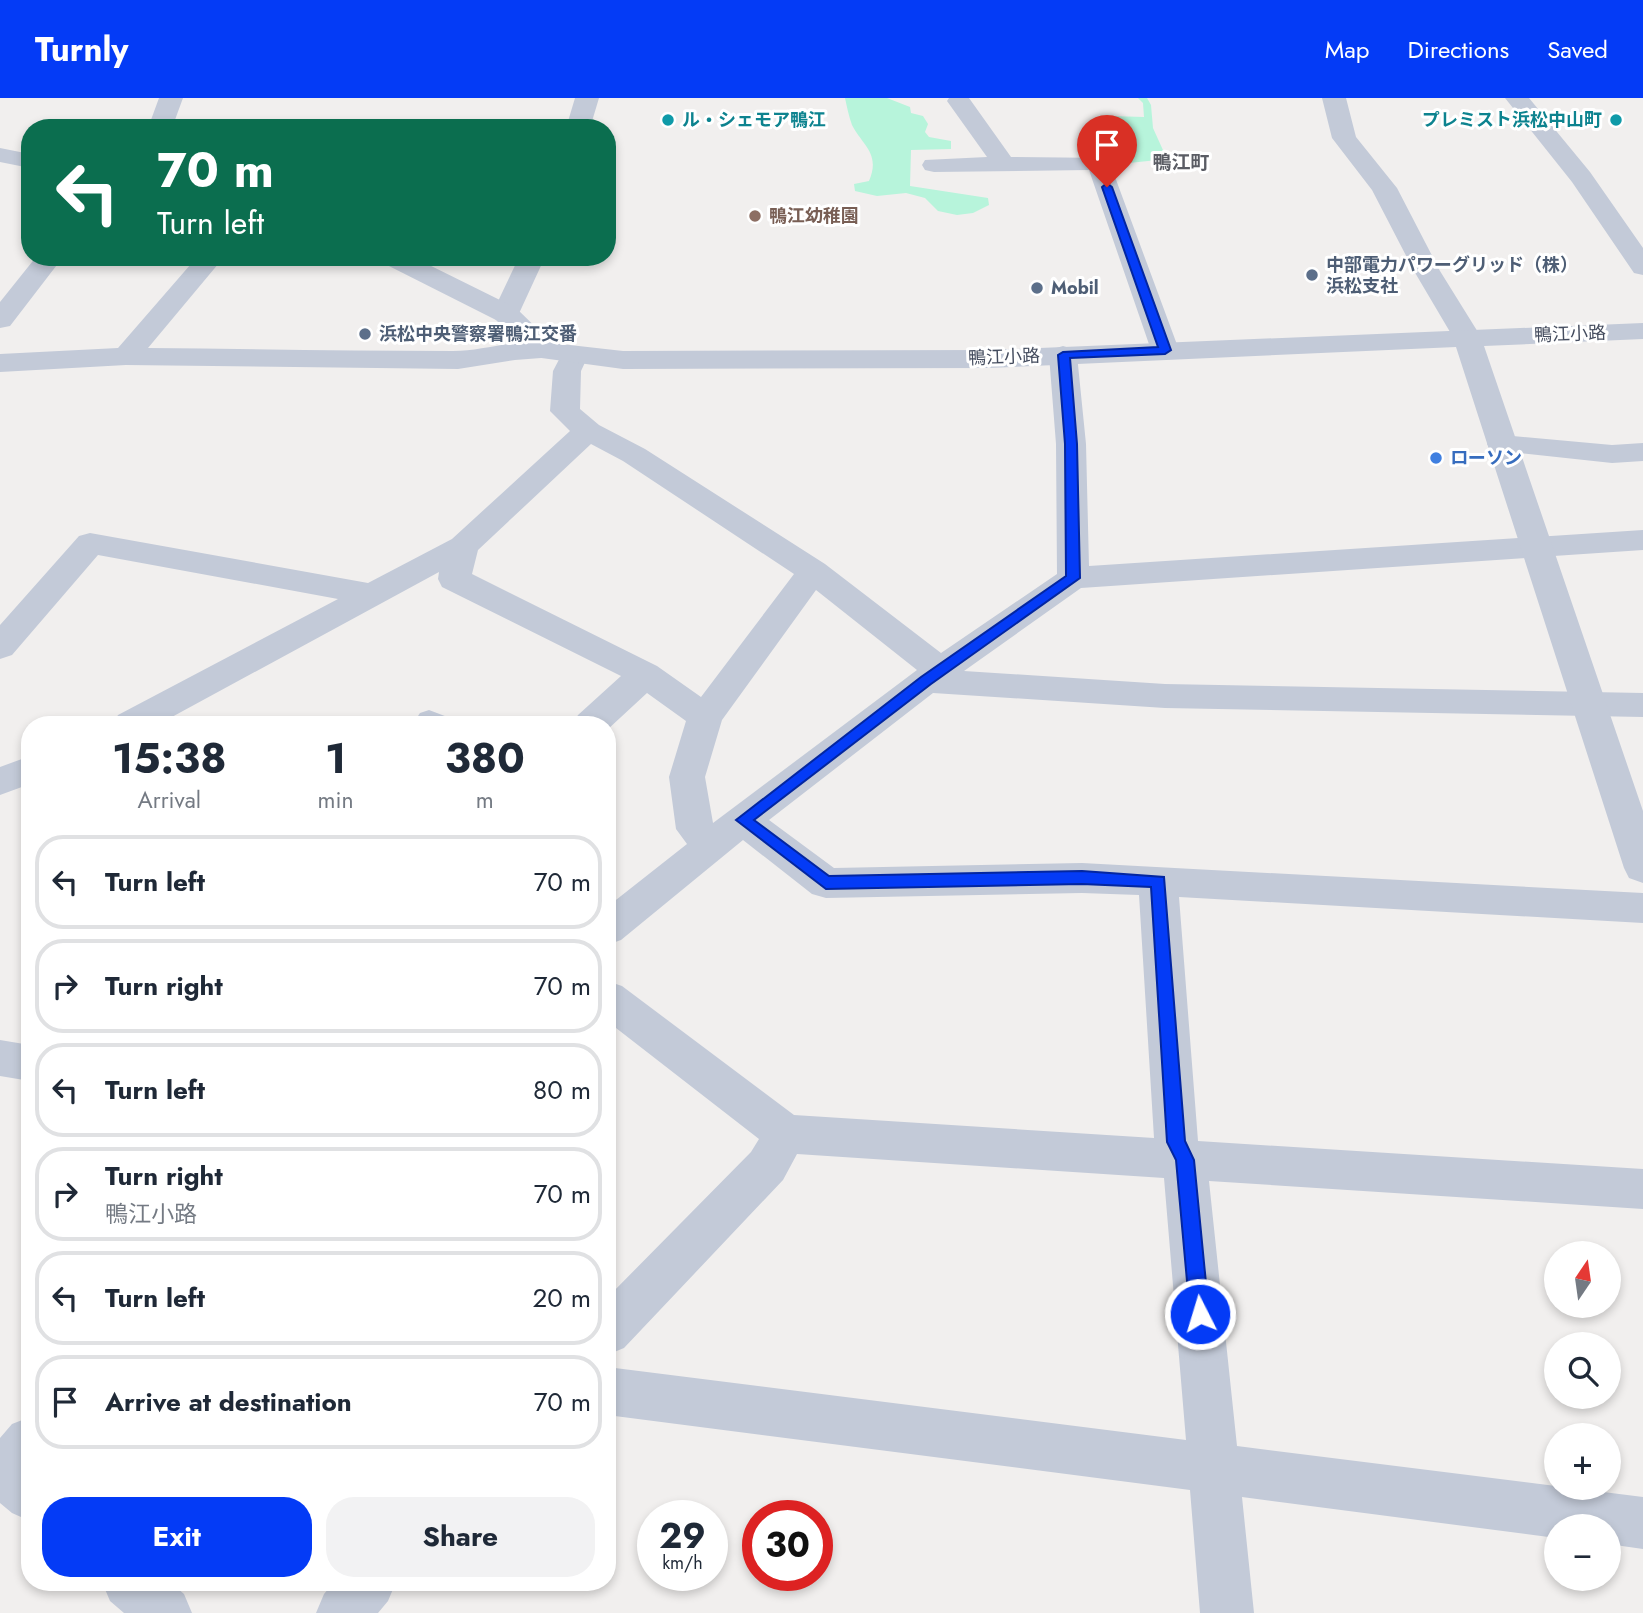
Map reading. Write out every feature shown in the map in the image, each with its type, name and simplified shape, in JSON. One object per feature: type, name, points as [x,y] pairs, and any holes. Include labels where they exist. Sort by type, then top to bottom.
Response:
[{"type":"street","points":[[163,119],[171,98]]},
{"type":"street","points":[[581,119],[587,98]]},
{"type":"street","points":[[1326,98],[1334,98],[1344,138],[1384,188],[1427,271],[1467,337],[1643,869]]},
{"type":"street","points":[[1517,98],[1581,177],[1643,267]]},
{"type":"street","points":[[959,101],[1004,164]]},
{"type":"street","points":[[934,165],[1099,163],[1165,350]]},
{"type":"street","points":[[0,320],[43,266]]},
{"type":"street","points":[[125,356],[203,266]]},
{"type":"street","points":[[410,266],[506,314],[559,354],[567,372],[565,411],[588,430],[634,455],[813,571],[933,676],[1165,696],[1643,705]]},
{"type":"street","points":[[506,314],[527,266]]},
{"type":"street","name":"鴨江小路","points":[[0,363],[125,356],[458,360],[515,351],[623,360],[813,360],[1063,355],[1643,331]]},
{"type":"street","points":[[1063,355],[1071,444],[1073,578]]},
{"type":"street","points":[[150,716],[370,594],[463,546],[588,430]]},
{"type":"street","points":[[1502,444],[1612,454],[1643,452]]},
{"type":"street","points":[[616,917],[715,845],[743,820],[933,676],[1073,578],[1643,540]]},
{"type":"street","points":[[0,647],[89,543],[370,594]]},
{"type":"street","points":[[463,546],[454,579],[645,674],[705,717]]},
{"type":"street","points":[[715,845],[695,829],[687,777],[705,717],[813,571]]},
{"type":"street","points":[[600,716],[645,674]]},
{"type":"street","points":[[743,820],[826,883],[1082,878],[1643,908]]},
{"type":"street","points":[[1158,881],[1176,1142],[1185,1160],[1227,1613]]},
{"type":"street","points":[[616,1005],[785,1134],[1643,1189]]},
{"type":"street","points":[[0,1058],[21,1062]]},
{"type":"street","points":[[616,1323],[767,1166],[785,1134]]},
{"type":"street","points":[[616,1392],[1643,1523]]},
{"type":"street","points":[[139,1591],[165,1613]]},
{"type":"street","points":[[343,1613],[361,1591]]},
{"type":"green space","points":[[845,98],[887,98],[910,107],[911,113],[923,116],[928,124],[925,132],[929,137],[951,141],[951,149],[911,150],[910,186],[988,198],[989,205],[973,213],[957,215],[938,211],[925,198],[906,193],[877,196],[855,191],[854,184],[869,181],[873,163],[869,150],[852,125]]},
{"type":"green space","points":[[1138,98],[1147,98],[1151,105],[1153,128],[1167,159],[1129,163],[1122,143],[1104,132],[1096,120],[1111,116],[1144,117],[1143,103]]},
{"type":"place","name":"ル・シェモア鴨江","points":[[668,120]]},
{"type":"place","name":"プレミスト浜松中山町","points":[[1616,120]]},
{"type":"place","name":"鴨江幼稚園","points":[[755,216]]},
{"type":"place","name":"中部電力パワーグリッド（株） 浜松支社","points":[[1312,275]]},
{"type":"place","name":"Mobil","points":[[1037,288]]},
{"type":"place","name":"浜松中央警察署鴨江交番","points":[[365,334]]},
{"type":"place","name":"ローソン","points":[[1436,458]]},
{"type":"district","name":"鴨江町","points":[[1181,162]]},
{"type":"route","points":[[1107,187],[1165,350],[1063,355],[1071,444],[1073,578],[926,681],[743,820],[826,883],[1082,878],[1158,881],[1176,1142],[1185,1160],[1200,1314]]}]
